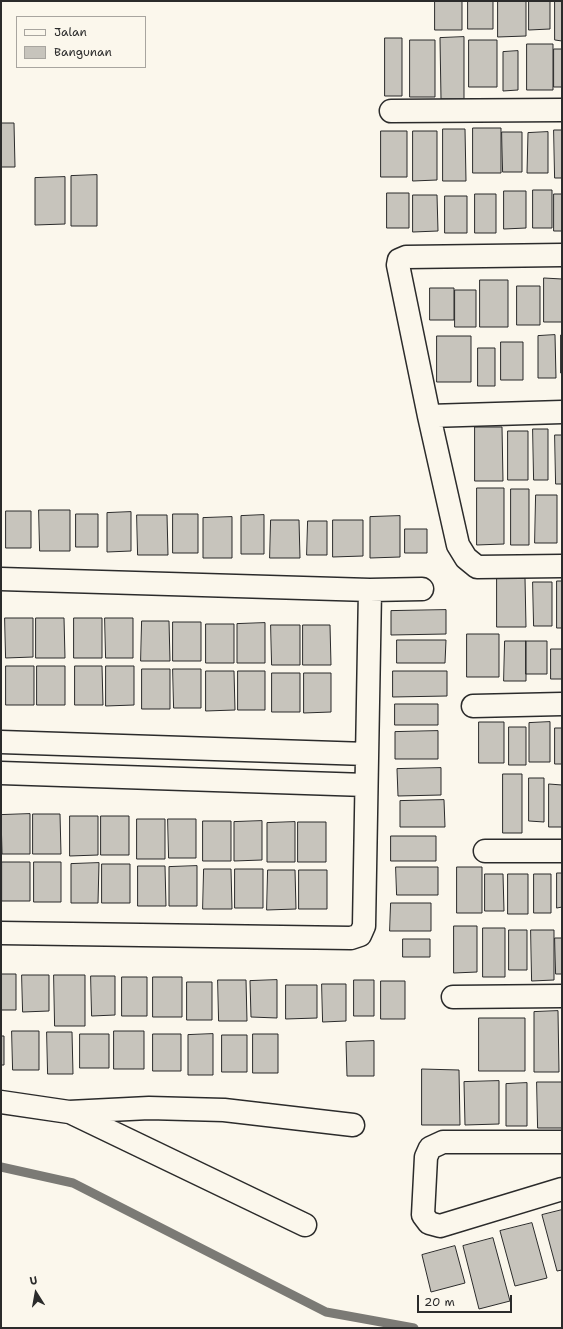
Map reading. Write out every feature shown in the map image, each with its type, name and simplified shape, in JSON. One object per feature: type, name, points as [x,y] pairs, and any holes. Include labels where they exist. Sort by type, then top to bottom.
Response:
[{"type":"street","points":[[391,111],[562,110]]},
{"type":"street","points":[[562,255],[406,257],[399,260],[398,265],[429,416],[458,545],[466,558],[477,567],[562,566]]},
{"type":"street","points":[[429,416],[562,412]]},
{"type":"street","points":[[1,579],[370,590],[422,589]]},
{"type":"street","points":[[1,933],[351,938],[360,935],[364,926],[370,590]]},
{"type":"street","points":[[473,706],[562,704]]},
{"type":"street","points":[[1,742],[367,754]]},
{"type":"street","points":[[1,773],[366,785]]},
{"type":"street","points":[[485,851],[562,851]]},
{"type":"street","points":[[453,997],[562,996]]},
{"type":"street","points":[[1,1102],[69,1112],[149,1108],[224,1110],[353,1125]]},
{"type":"street","points":[[69,1112],[305,1224]]},
{"type":"street","points":[[562,1142],[442,1142],[430,1148],[426,1157],[423,1215],[429,1224],[440,1226],[562,1189]]},
{"type":"building","points":[[435,1],[462,1],[462,30],[435,30]]},
{"type":"building","points":[[468,1],[493,1],[493,29],[468,29]]},
{"type":"building","points":[[498,1],[526,1],[526,36],[498,37]]},
{"type":"building","points":[[529,1],[550,1],[550,29],[529,30]]},
{"type":"building","points":[[555,1],[562,1],[562,41],[555,40]]},
{"type":"building","points":[[464,37],[464,99],[441,99],[440,38]]},
{"type":"building","points":[[385,38],[402,38],[402,96],[385,96]]},
{"type":"building","points":[[410,40],[435,40],[435,97],[410,97]]},
{"type":"building","points":[[469,40],[497,40],[497,87],[469,87]]},
{"type":"building","points":[[527,44],[553,44],[553,90],[527,90]]},
{"type":"building","points":[[554,49],[562,49],[562,87],[554,87]]},
{"type":"building","points":[[518,51],[518,90],[503,91],[503,52]]},
{"type":"building","points":[[1,123],[14,123],[15,167],[1,167]]},
{"type":"building","points":[[473,128],[501,128],[501,173],[473,173]]},
{"type":"building","points":[[443,129],[465,129],[466,181],[443,181]]},
{"type":"building","points":[[554,130],[562,130],[562,178],[555,178]]},
{"type":"building","points":[[381,131],[407,131],[407,177],[381,177]]},
{"type":"building","points":[[413,131],[437,131],[437,180],[413,181]]},
{"type":"building","points":[[502,132],[522,132],[522,172],[503,172]]},
{"type":"building","points":[[548,132],[548,173],[527,173],[528,133]]},
{"type":"building","points":[[97,175],[97,226],[71,226],[71,176]]},
{"type":"building","points":[[65,177],[65,224],[35,225],[35,178]]},
{"type":"building","points":[[533,190],[552,190],[552,228],[533,228]]},
{"type":"building","points":[[504,191],[526,191],[526,228],[504,229]]},
{"type":"building","points":[[387,193],[409,193],[409,228],[387,228]]},
{"type":"building","points":[[475,194],[496,194],[496,233],[475,233]]},
{"type":"building","points":[[554,194],[562,194],[562,231],[554,231]]},
{"type":"building","points":[[413,195],[437,195],[438,231],[413,232]]},
{"type":"building","points":[[445,196],[467,196],[467,233],[445,233]]},
{"type":"building","points":[[544,278],[562,279],[562,322],[544,322]]},
{"type":"building","points":[[480,280],[508,280],[508,327],[480,327]]},
{"type":"building","points":[[517,286],[540,286],[540,325],[517,325]]},
{"type":"building","points":[[430,288],[454,288],[454,320],[430,320]]},
{"type":"building","points":[[455,290],[476,290],[476,327],[455,327]]},
{"type":"building","points":[[555,335],[556,378],[538,378],[538,336]]},
{"type":"building","points":[[562,335],[562,373],[561,373]]},
{"type":"building","points":[[437,336],[471,336],[471,382],[437,382]]},
{"type":"building","points":[[501,342],[523,342],[523,380],[501,380]]},
{"type":"building","points":[[478,348],[495,348],[495,386],[478,386]]},
{"type":"building","points":[[475,427],[502,427],[503,481],[475,481]]},
{"type":"building","points":[[533,429],[548,429],[548,480],[534,480]]},
{"type":"building","points":[[508,431],[528,431],[528,480],[508,480]]},
{"type":"building","points":[[555,435],[562,435],[562,484],[556,484]]},
{"type":"building","points":[[477,488],[504,488],[504,544],[477,545]]},
{"type":"building","points":[[511,489],[529,489],[529,545],[511,545]]},
{"type":"building","points":[[536,495],[557,495],[557,543],[535,543]]},
{"type":"building","points":[[39,510],[70,510],[70,551],[40,551]]},
{"type":"building","points":[[6,511],[31,511],[31,548],[6,548]]},
{"type":"building","points":[[131,512],[131,551],[107,552],[107,513]]},
{"type":"building","points":[[76,514],[98,514],[98,547],[76,547]]},
{"type":"building","points":[[173,514],[198,514],[198,553],[173,553]]},
{"type":"building","points":[[137,515],[167,515],[168,555],[138,555]]},
{"type":"building","points":[[264,515],[264,554],[241,554],[241,516]]},
{"type":"building","points":[[400,516],[400,557],[370,558],[370,517]]},
{"type":"building","points":[[232,517],[232,558],[203,558],[203,518]]},
{"type":"building","points":[[271,520],[299,520],[300,558],[270,558]]},
{"type":"building","points":[[333,520],[363,520],[363,556],[333,557]]},
{"type":"building","points":[[308,521],[327,521],[327,555],[307,555]]},
{"type":"building","points":[[405,529],[427,529],[427,553],[405,553]]},
{"type":"building","points":[[497,578],[525,578],[526,627],[497,627]]},
{"type":"building","points":[[557,581],[562,581],[562,628],[557,628]]},
{"type":"building","points":[[533,582],[552,582],[552,626],[534,626]]},
{"type":"building","points":[[446,610],[446,634],[391,635],[391,611]]},
{"type":"building","points":[[5,618],[33,618],[33,657],[6,658]]},
{"type":"building","points":[[36,618],[64,618],[65,658],[36,658]]},
{"type":"building","points":[[74,618],[102,618],[102,658],[74,658]]},
{"type":"building","points":[[105,618],[133,618],[133,658],[106,658]]},
{"type":"building","points":[[142,621],[169,621],[170,661],[141,661]]},
{"type":"building","points":[[173,622],[201,622],[201,661],[173,661]]},
{"type":"building","points":[[265,623],[265,663],[237,663],[237,624]]},
{"type":"building","points":[[206,624],[234,624],[234,663],[206,663]]},
{"type":"building","points":[[271,625],[300,625],[300,665],[272,665]]},
{"type":"building","points":[[303,625],[330,625],[331,665],[303,665]]},
{"type":"building","points":[[467,634],[499,634],[499,677],[467,677]]},
{"type":"building","points":[[397,640],[446,640],[445,663],[397,663]]},
{"type":"building","points":[[505,641],[526,641],[526,681],[504,681]]},
{"type":"building","points":[[526,641],[547,641],[547,674],[526,674]]},
{"type":"building","points":[[551,649],[562,649],[562,679],[551,679]]},
{"type":"building","points":[[6,666],[34,666],[34,705],[6,705]]},
{"type":"building","points":[[37,666],[65,666],[65,705],[37,705]]},
{"type":"building","points":[[75,666],[102,666],[103,705],[75,705]]},
{"type":"building","points":[[106,666],[134,666],[134,705],[106,706]]},
{"type":"building","points":[[142,669],[170,669],[170,709],[142,709]]},
{"type":"building","points":[[173,669],[201,669],[201,708],[174,708]]},
{"type":"building","points":[[206,671],[234,671],[235,710],[206,711]]},
{"type":"building","points":[[238,671],[265,671],[265,710],[238,710]]},
{"type":"building","points":[[393,671],[447,671],[447,696],[393,697]]},
{"type":"building","points":[[272,673],[300,673],[300,712],[272,712]]},
{"type":"building","points":[[304,673],[331,673],[331,712],[304,713]]},
{"type":"building","points":[[395,704],[438,704],[438,725],[395,725]]},
{"type":"building","points":[[479,722],[504,722],[504,763],[479,763]]},
{"type":"building","points":[[550,722],[550,762],[529,762],[529,723]]},
{"type":"building","points":[[509,727],[526,727],[526,765],[509,765]]},
{"type":"building","points":[[555,728],[562,728],[562,764],[555,764]]},
{"type":"building","points":[[438,731],[438,759],[395,759],[395,732]]},
{"type":"building","points":[[441,768],[441,795],[398,796],[397,769]]},
{"type":"building","points":[[503,774],[522,774],[522,833],[503,833]]},
{"type":"building","points":[[529,778],[544,778],[544,822],[529,821]]},
{"type":"building","points":[[549,784],[562,785],[562,827],[549,827]]},
{"type":"building","points":[[444,800],[445,827],[400,827],[400,801]]},
{"type":"building","points":[[30,814],[30,854],[2,854],[1,815]]},
{"type":"building","points":[[33,814],[60,814],[61,854],[33,854]]},
{"type":"building","points":[[70,816],[98,816],[98,855],[70,856]]},
{"type":"building","points":[[101,816],[129,816],[129,855],[101,855]]},
{"type":"building","points":[[137,819],[165,819],[165,859],[137,859]]},
{"type":"building","points":[[168,819],[196,819],[196,858],[169,858]]},
{"type":"building","points":[[203,821],[231,821],[231,861],[203,861]]},
{"type":"building","points":[[262,821],[262,860],[234,861],[234,822]]},
{"type":"building","points":[[295,822],[295,862],[267,862],[267,823]]},
{"type":"building","points":[[298,822],[326,822],[326,862],[298,862]]},
{"type":"building","points":[[391,836],[436,836],[436,861],[391,861]]},
{"type":"building","points":[[2,862],[30,862],[30,901],[2,901]]},
{"type":"building","points":[[34,862],[61,862],[61,902],[34,902]]},
{"type":"building","points":[[99,863],[98,903],[71,903],[71,864]]},
{"type":"building","points":[[102,864],[130,864],[130,903],[102,903]]},
{"type":"building","points":[[138,866],[165,866],[166,906],[138,906]]},
{"type":"building","points":[[197,866],[197,906],[169,906],[169,867]]},
{"type":"building","points":[[396,867],[438,867],[438,895],[397,895]]},
{"type":"building","points":[[457,867],[482,867],[482,913],[457,913]]},
{"type":"building","points":[[204,869],[231,869],[232,909],[203,909]]},
{"type":"building","points":[[235,869],[263,869],[263,908],[235,908]]},
{"type":"building","points":[[268,870],[295,870],[296,909],[267,910]]},
{"type":"building","points":[[299,870],[327,870],[327,909],[299,909]]},
{"type":"building","points":[[557,873],[562,873],[562,907],[557,908]]},
{"type":"building","points":[[485,874],[503,874],[504,911],[485,911]]},
{"type":"building","points":[[508,874],[528,874],[528,914],[508,914]]},
{"type":"building","points":[[534,874],[551,874],[551,913],[534,913]]},
{"type":"building","points":[[391,903],[431,903],[431,931],[390,931]]},
{"type":"building","points":[[454,926],[477,926],[477,972],[454,973]]},
{"type":"building","points":[[483,928],[505,928],[505,977],[483,977]]},
{"type":"building","points":[[509,930],[527,930],[527,970],[509,970]]},
{"type":"building","points":[[531,930],[554,930],[554,980],[532,981]]},
{"type":"building","points":[[555,938],[562,938],[562,974],[556,974]]},
{"type":"building","points":[[403,939],[430,939],[430,957],[403,957]]},
{"type":"building","points":[[1,974],[16,974],[16,1010],[1,1010]]},
{"type":"building","points":[[22,975],[49,975],[49,1011],[23,1012]]},
{"type":"building","points":[[54,975],[85,975],[85,1026],[55,1026]]},
{"type":"building","points":[[91,976],[115,976],[115,1015],[92,1016]]},
{"type":"building","points":[[122,977],[147,977],[147,1016],[122,1016]]},
{"type":"building","points":[[153,977],[182,977],[182,1017],[153,1017]]},
{"type":"building","points":[[218,980],[246,980],[247,1021],[219,1021]]},
{"type":"building","points":[[277,980],[277,1018],[251,1017],[250,981]]},
{"type":"building","points":[[354,980],[374,980],[374,1016],[354,1016]]},
{"type":"building","points":[[381,981],[405,981],[405,1019],[381,1019]]},
{"type":"building","points":[[187,982],[212,982],[212,1020],[187,1020]]},
{"type":"building","points":[[322,984],[346,984],[346,1021],[323,1022]]},
{"type":"building","points":[[286,985],[317,985],[317,1018],[286,1019]]},
{"type":"building","points":[[558,1011],[559,1072],[534,1072],[534,1012]]},
{"type":"building","points":[[479,1018],[525,1018],[525,1071],[479,1071]]},
{"type":"building","points":[[12,1031],[39,1031],[39,1070],[13,1070]]},
{"type":"building","points":[[114,1031],[144,1031],[144,1069],[114,1069]]},
{"type":"building","points":[[47,1032],[72,1032],[73,1074],[48,1074]]},
{"type":"building","points":[[80,1034],[109,1034],[109,1068],[80,1068]]},
{"type":"building","points":[[153,1034],[181,1034],[181,1071],[153,1071]]},
{"type":"building","points":[[213,1034],[213,1075],[188,1075],[188,1035]]},
{"type":"building","points":[[253,1034],[278,1034],[278,1073],[253,1073]]},
{"type":"building","points":[[222,1035],[247,1035],[247,1072],[222,1072]]},
{"type":"building","points":[[1,1036],[4,1036],[4,1065],[1,1065]]},
{"type":"building","points":[[374,1041],[374,1076],[347,1076],[346,1042]]},
{"type":"building","points":[[422,1069],[459,1070],[460,1125],[422,1125]]},
{"type":"building","points":[[499,1081],[499,1124],[465,1125],[464,1082]]},
{"type":"building","points":[[537,1082],[562,1082],[562,1128],[538,1128]]},
{"type":"building","points":[[527,1083],[527,1126],[506,1126],[506,1084]]},
{"type":"building","points":[[562,1210],[562,1270],[557,1271],[542,1215]]},
{"type":"building","points":[[532,1223],[547,1278],[515,1286],[500,1231]]},
{"type":"building","points":[[493,1238],[510,1301],[479,1309],[463,1246]]},
{"type":"building","points":[[455,1246],[465,1283],[431,1292],[422,1255]]},
{"type":"waterway","points":[[1,1167],[73,1183],[326,1312],[414,1328]]}]
